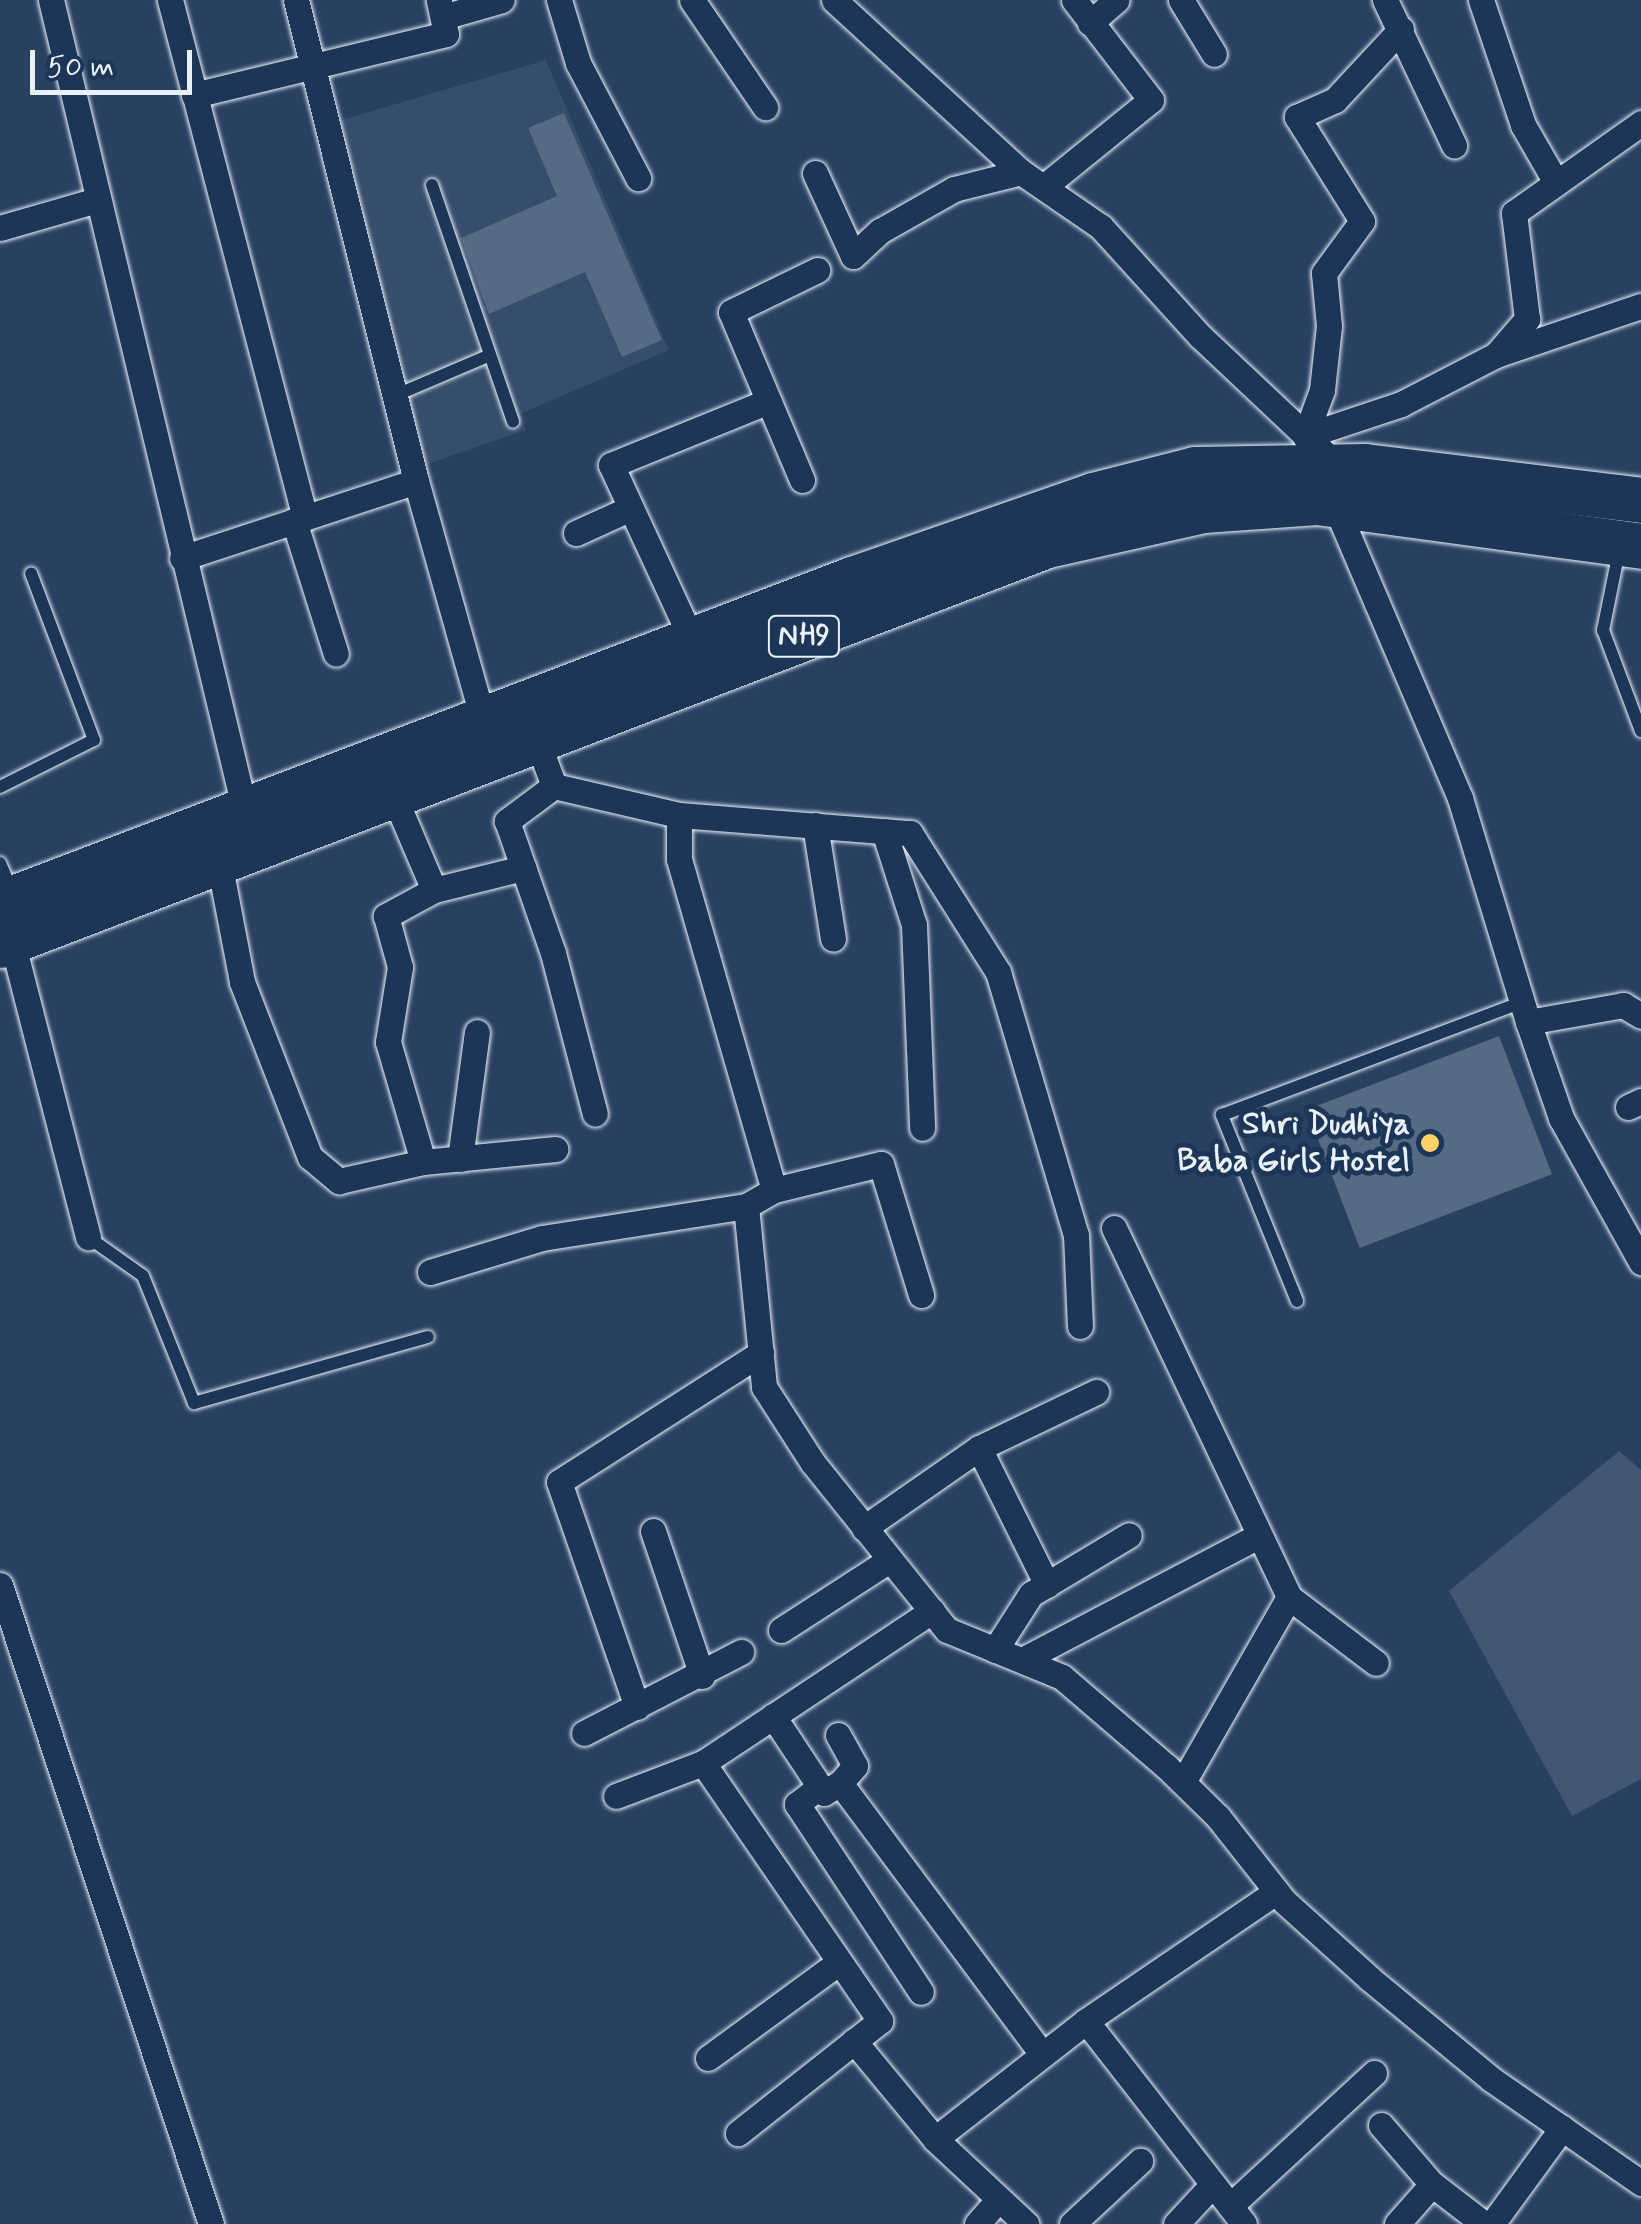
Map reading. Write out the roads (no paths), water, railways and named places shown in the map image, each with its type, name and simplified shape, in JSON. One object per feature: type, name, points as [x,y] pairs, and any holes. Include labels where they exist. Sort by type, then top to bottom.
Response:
[{"type":"highway","name":"NH9","points":[[5,910],[245,810],[692,640],[1093,496],[1195,469],[1326,469],[1641,500]]},
{"type":"highway","name":"NH9","points":[[5,910],[219,862],[1046,545],[1203,510],[1326,469],[1630,545]]},
{"type":"street","points":[[52,0],[245,810]]},
{"type":"street","points":[[170,0],[336,654]]},
{"type":"street","points":[[296,0],[416,481],[484,719]]},
{"type":"street","points":[[194,95],[446,34],[440,9],[502,0]]},
{"type":"street","points":[[559,0],[578,63],[638,178]]},
{"type":"street","points":[[692,0],[765,107]]},
{"type":"street","points":[[834,0],[1021,172],[1046,185],[1100,227],[1326,469]]},
{"type":"street","points":[[1046,185],[1151,100],[1074,0]]},
{"type":"street","points":[[1090,23],[1116,0]]},
{"type":"street","points":[[1181,0],[1214,54]]},
{"type":"street","points":[[1384,0],[1454,146]]},
{"type":"street","points":[[1481,0],[1523,125],[1554,178]]},
{"type":"street","points":[[1401,29],[1335,100],[1296,118],[1362,222],[1324,273],[1329,326],[1322,390],[1326,469],[1460,798],[1561,1118],[1641,1262]]},
{"type":"street","points":[[1496,354],[1527,319],[1514,212],[1554,178],[1641,123]]},
{"type":"street","points":[[815,173],[852,256],[880,231],[954,189],[1021,172]]},
{"type":"street","points":[[0,228],[97,200]]},
{"type":"street","points":[[802,480],[731,312],[817,270]]},
{"type":"street","points":[[1326,469],[1401,404],[1496,354],[1641,306]]},
{"type":"street","points":[[692,640],[611,465],[769,401]]},
{"type":"street","points":[[182,558],[416,481]]},
{"type":"street","points":[[576,533],[631,508]]},
{"type":"street","points":[[536,738],[554,786]]},
{"type":"street","points":[[596,1114],[507,821],[554,786],[679,815],[910,833],[998,972],[1076,1235],[1080,1326]]},
{"type":"street","points":[[393,794],[434,890]]},
{"type":"street","points":[[679,815],[679,859],[774,1190]]},
{"type":"street","points":[[815,825],[833,939]]},
{"type":"street","points":[[884,831],[914,925],[922,1128]]},
{"type":"street","points":[[219,862],[242,982],[310,1158],[339,1181],[422,1162],[556,1149]]},
{"type":"street","points":[[422,1162],[388,1042],[400,967],[386,916],[434,890],[523,868]]},
{"type":"street","points":[[5,910],[88,1237]]},
{"type":"street","points":[[1525,1012],[1636,1007]]},
{"type":"street","points":[[460,1159],[476,1032]]},
{"type":"street","points":[[430,1272],[542,1238],[746,1206],[774,1190],[881,1164],[922,1295]]},
{"type":"street","points":[[746,1206],[764,1387],[864,1528],[947,1630],[1062,1677],[1183,1782],[1276,1892],[1369,1978],[1562,2128],[1641,2183]]},
{"type":"street","points":[[1114,1228],[1289,1597],[1376,1663]]},
{"type":"street","points":[[638,1707],[559,1482],[761,1353]]},
{"type":"street","points":[[864,1528],[979,1448],[1096,1392]]},
{"type":"street","points":[[979,1448],[1048,1584]]},
{"type":"street","points":[[652,1531],[702,1676]]},
{"type":"street","points":[[995,1650],[1031,1594],[1130,1534]]},
{"type":"street","points":[[1022,1660],[1258,1536]]},
{"type":"street","points":[[781,1630],[890,1560]]},
{"type":"street","points":[[0,1585],[210,2224]]},
{"type":"street","points":[[1183,1782],[1289,1597]]},
{"type":"street","points":[[616,1796],[703,1763],[932,1611]]},
{"type":"street","points":[[584,1733],[702,1676],[742,1652]]},
{"type":"street","points":[[773,1716],[1043,2055]]},
{"type":"street","points":[[838,1735],[855,1766],[798,1804],[921,1992]]},
{"type":"street","points":[[703,1763],[880,2021],[738,2132]]},
{"type":"street","points":[[935,2139],[1086,2021],[1276,1892]]},
{"type":"street","points":[[708,2058],[839,1962]]},
{"type":"street","points":[[1086,2021],[1237,2215],[1374,2074]]},
{"type":"street","points":[[854,2041],[935,2139],[1026,2224]]},
{"type":"street","points":[[1381,2124],[1432,2184],[1484,2224]]},
{"type":"street","points":[[1492,2224],[1562,2128]]},
{"type":"street","points":[[1072,2224],[1140,2161]]},
{"type":"street","points":[[1176,2224],[1213,2184]]},
{"type":"street","points":[[1397,2224],[1432,2184]]},
{"type":"street","points":[[976,2224],[999,2199]]},
{"type":"lane","points":[[432,185],[513,422]]},
{"type":"lane","points":[[394,396],[490,355]]},
{"type":"lane","points":[[1630,545],[1603,630],[1641,731]]},
{"type":"lane","points":[[0,787],[94,740],[30,573]]},
{"type":"lane","points":[[1297,1301],[1222,1115],[1525,1012]]},
{"type":"lane","points":[[88,1237],[143,1276],[194,1403],[428,1337]]},
{"type":"place","name":"Shri Dudhiya Baba Girls Hostel","points":[[1430,1143]]}]
